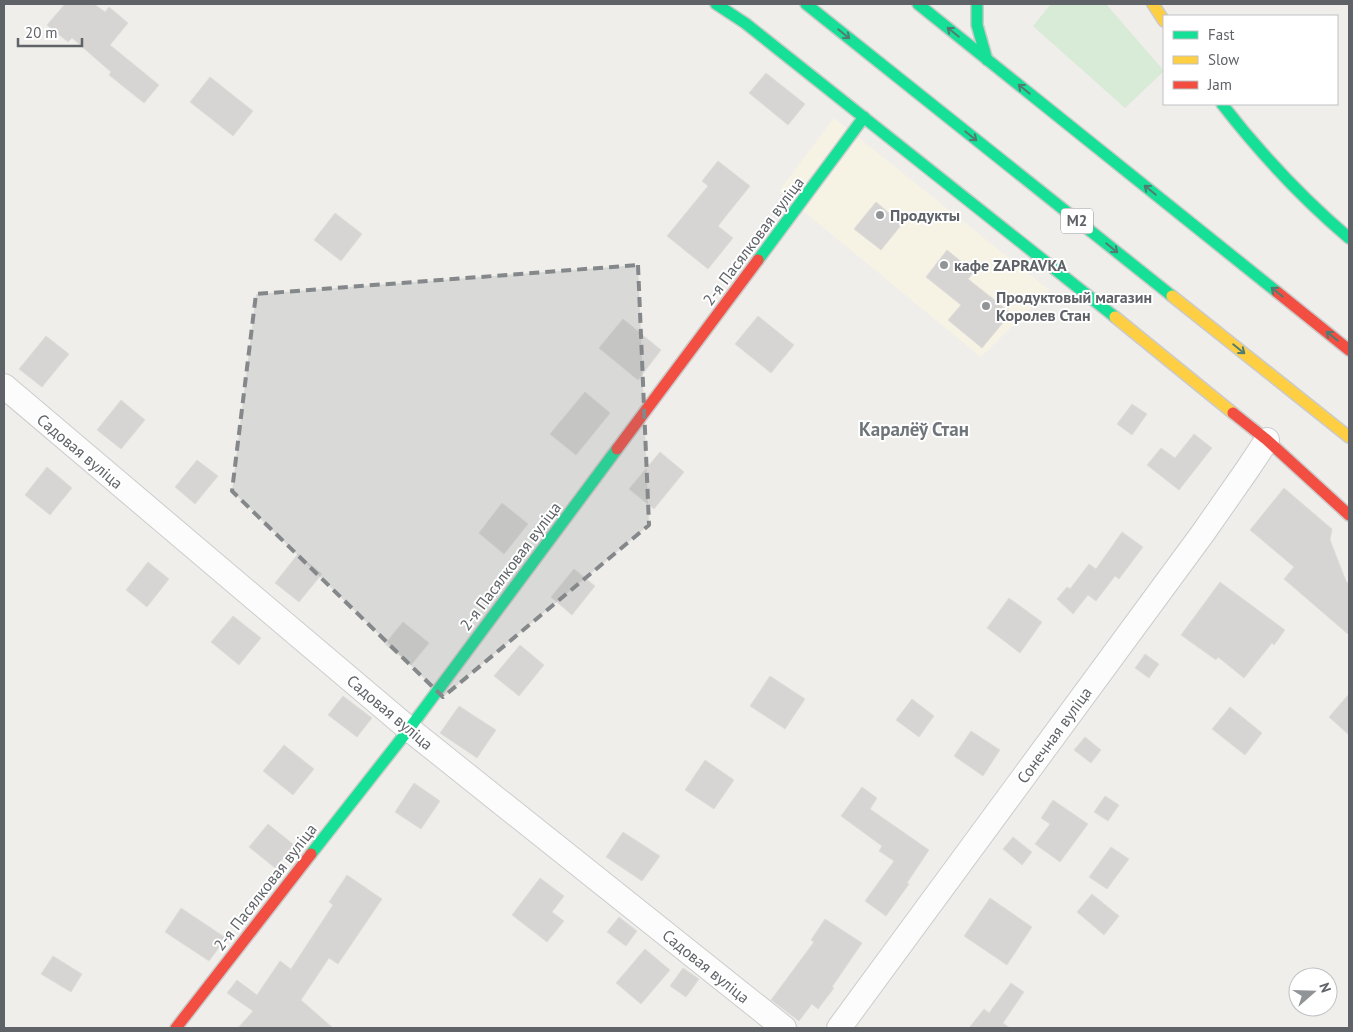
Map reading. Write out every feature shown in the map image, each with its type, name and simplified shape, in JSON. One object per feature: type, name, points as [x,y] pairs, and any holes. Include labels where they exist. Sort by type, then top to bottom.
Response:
[{"type":"main road","points":[[716,4],[745,23],[973,203],[1267,440],[1349,515]]},
{"type":"main road","name":"М2","points":[[806,4],[1349,438]]},
{"type":"main road","points":[[918,4],[1349,350]]},
{"type":"main road","points":[[977,4],[977,32],[988,60]]},
{"type":"main road","points":[[1153,4],[1163,20]]},
{"type":"main road","points":[[1223,105],[1244,133],[1290,182],[1349,238]]},
{"type":"main road","name":"2-я Пасялковая вуліца","points":[[176,1028],[409,729],[864,117]]},
{"type":"street","name":"Садовая вуліца","points":[[4,386],[409,729],[784,1028]]},
{"type":"street","name":"Сонечная вуліца","points":[[839,1028],[1248,470],[1267,440]]},
{"type":"highlighted area","points":[[638,265],[649,525],[443,697],[232,491],[256,294]]},
{"type":"shaded area","points":[[834,118],[1049,290],[981,357],[779,191]]},
{"type":"green space","points":[[1051,4],[1106,4],[1163,72],[1125,108],[1033,26]]},
{"type":"building","points":[[65,4],[94,4],[105,12],[109,7],[128,23],[110,45],[159,85],[144,103],[109,75],[111,72],[72,38],[68,42],[47,25]]},
{"type":"building","points":[[766,73],[805,104],[788,125],[749,93]]},
{"type":"building","points":[[210,77],[253,111],[233,136],[190,102]]},
{"type":"building","points":[[718,161],[750,186],[718,226],[733,238],[708,269],[667,236],[708,186],[702,181]]},
{"type":"building","points":[[876,202],[902,224],[881,250],[854,229]]},
{"type":"building","points":[[335,213],[362,234],[341,261],[314,240]]},
{"type":"building","points":[[947,250],[974,272],[968,279],[1011,313],[982,348],[948,320],[961,305],[926,277]]},
{"type":"building","points":[[758,316],[794,345],[771,373],[735,344]]},
{"type":"building","points":[[623,319],[661,350],[638,380],[599,348]]},
{"type":"building","points":[[46,336],[69,354],[42,387],[19,369]]},
{"type":"building","points":[[585,392],[610,413],[576,455],[550,434]]},
{"type":"building","points":[[121,400],[145,420],[121,449],[97,430]]},
{"type":"building","points":[[1132,404],[1147,414],[1132,435],[1117,424]]},
{"type":"building","points":[[1194,434],[1212,448],[1179,490],[1147,465],[1161,448],[1175,458]]},
{"type":"building","points":[[660,452],[684,472],[654,509],[629,489]]},
{"type":"building","points":[[197,460],[218,476],[195,504],[175,487]]},
{"type":"building","points":[[47,467],[72,488],[50,515],[25,495]]},
{"type":"building","points":[[1284,488],[1332,529],[1330,540],[1346,581],[1349,584],[1349,635],[1284,579],[1294,567],[1250,530]]},
{"type":"building","points":[[502,503],[528,524],[504,554],[479,533]]},
{"type":"building","points":[[1122,532],[1143,547],[1119,579],[1115,576],[1096,601],[1088,595],[1073,614],[1057,599],[1067,587],[1070,589],[1089,564],[1096,569]]},
{"type":"building","points":[[298,554],[322,574],[299,602],[275,583]]},
{"type":"building","points":[[148,562],[169,579],[147,607],[126,590]]},
{"type":"building","points":[[574,569],[595,586],[572,615],[551,597]]},
{"type":"building","points":[[1220,582],[1285,630],[1244,678],[1218,657],[1216,660],[1181,635]]},
{"type":"building","points":[[1009,598],[1042,622],[1020,653],[987,628]]},
{"type":"building","points":[[233,616],[261,638],[239,665],[211,642]]},
{"type":"building","points":[[403,622],[429,643],[411,665],[385,644]]},
{"type":"building","points":[[520,645],[544,665],[519,696],[494,676]]},
{"type":"building","points":[[1145,654],[1159,664],[1149,678],[1135,668]]},
{"type":"building","points":[[770,676],[805,699],[785,729],[750,706]]},
{"type":"building","points":[[1349,694],[1349,735],[1329,717]]},
{"type":"building","points":[[343,696],[372,718],[357,737],[328,715]]},
{"type":"building","points":[[912,699],[934,716],[919,737],[896,720]]},
{"type":"building","points":[[459,706],[496,730],[477,758],[440,733]]},
{"type":"building","points":[[1230,707],[1262,733],[1245,755],[1212,729]]},
{"type":"building","points":[[971,731],[1000,750],[983,776],[954,756]]},
{"type":"building","points":[[1085,737],[1101,750],[1091,763],[1074,750]]},
{"type":"building","points":[[284,745],[314,769],[293,795],[263,771]]},
{"type":"building","points":[[705,760],[734,780],[714,809],[685,790]]},
{"type":"building","points":[[414,783],[440,801],[421,829],[395,812]]},
{"type":"building","points":[[862,787],[877,798],[870,809],[929,850],[907,883],[909,884],[886,916],[865,901],[894,861],[879,851],[882,846],[841,816]]},
{"type":"building","points":[[1105,796],[1119,805],[1108,821],[1094,812]]},
{"type":"building","points":[[1053,800],[1088,824],[1060,862],[1035,844],[1050,824],[1041,818]]},
{"type":"building","points":[[268,824],[294,845],[275,868],[249,847]]},
{"type":"building","points":[[623,832],[660,856],[642,881],[606,857]]},
{"type":"building","points":[[1013,837],[1032,852],[1022,865],[1003,849]]},
{"type":"building","points":[[1111,847],[1129,859],[1107,889],[1089,877]]},
{"type":"building","points":[[347,875],[382,899],[338,964],[329,958],[301,1000],[333,1028],[238,1028],[253,1011],[227,993],[237,980],[257,995],[280,961],[291,969],[333,905],[329,902]]},
{"type":"building","points":[[540,878],[564,896],[552,912],[564,921],[547,942],[512,915]]},
{"type":"building","points":[[1092,894],[1119,916],[1104,935],[1077,912]]},
{"type":"building","points":[[990,898],[1032,927],[1007,965],[964,936]]},
{"type":"building","points":[[181,908],[226,938],[209,961],[165,932]]},
{"type":"building","points":[[619,917],[637,931],[626,946],[607,932]]},
{"type":"building","points":[[825,919],[862,943],[832,987],[834,988],[818,1009],[812,1004],[799,1021],[771,1000],[814,942],[811,940]]},
{"type":"building","points":[[645,949],[670,970],[641,1004],[616,983]]},
{"type":"building","points":[[53,956],[82,974],[71,992],[41,974]]},
{"type":"building","points":[[683,968],[699,979],[686,997],[670,986]]},
{"type":"building","points":[[1011,983],[1024,992],[1003,1023],[1010,1028],[969,1028],[984,1009],[989,1013]]},
{"type":"traffic: fast","points":[[716,4],[745,23],[1115,317]]},
{"type":"traffic: fast","points":[[806,4],[1172,296]]},
{"type":"traffic: fast","points":[[918,4],[1277,292]]},
{"type":"traffic: fast","points":[[977,4],[977,25],[987,60]]},
{"type":"traffic: fast","points":[[1223,105],[1282,174],[1349,238]]},
{"type":"traffic: fast","points":[[758,260],[864,117]]},
{"type":"traffic: fast","points":[[311,854],[409,729],[617,449]]},
{"type":"traffic: slow","points":[[1153,4],[1163,19]]},
{"type":"traffic: slow","points":[[1172,296],[1349,437]]},
{"type":"traffic: slow","points":[[1115,317],[1233,413]]},
{"type":"traffic: jam","points":[[617,449],[758,260]]},
{"type":"traffic: jam","points":[[1277,292],[1349,350]]},
{"type":"traffic: jam","points":[[1233,413],[1267,440],[1349,515]]},
{"type":"traffic: jam","points":[[176,1028],[311,854]]},
{"type":"place","name":"Продукты","points":[[880,215]]},
{"type":"place","name":"кафе ZAPRAVKA","points":[[944,265]]},
{"type":"place","name":"Продуктовый магазин Королев Стан","points":[[986,306]]},
{"type":"district","name":"Каралёў Стан","points":[[914,429]]}]
